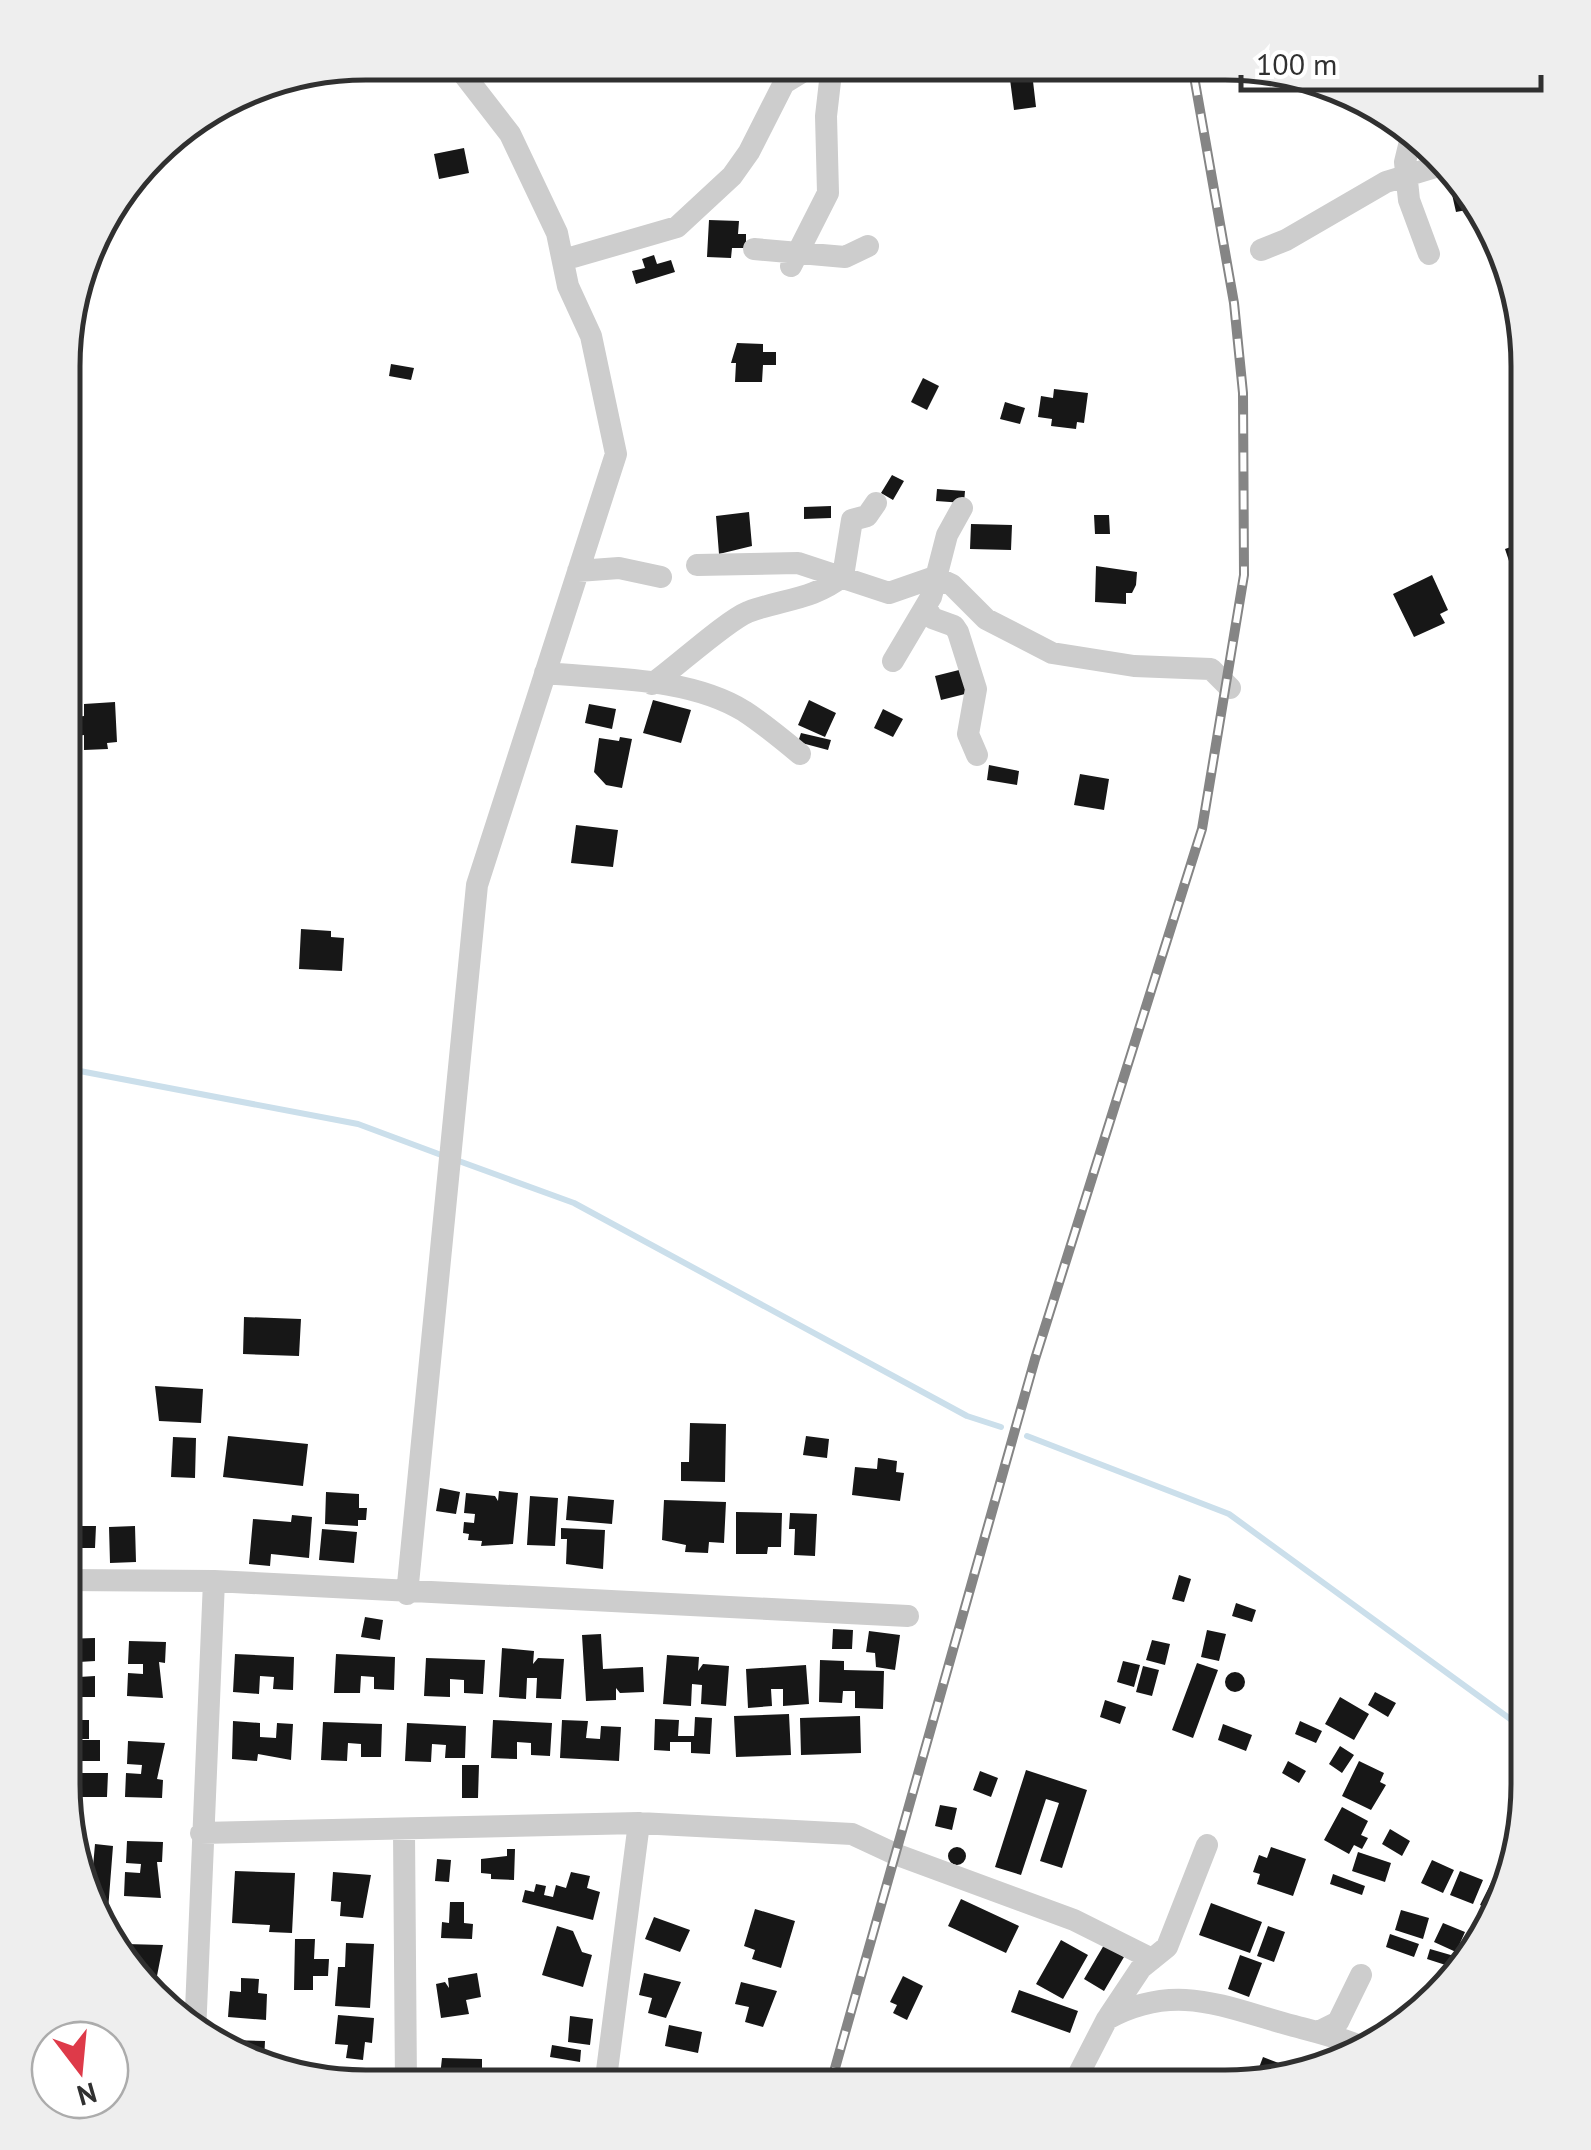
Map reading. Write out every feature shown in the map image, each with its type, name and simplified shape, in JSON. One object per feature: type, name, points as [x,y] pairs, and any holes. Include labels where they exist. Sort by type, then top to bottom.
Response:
[{"type":"street","points":[[563,260],[676,227],[716,194],[749,152],[787,80]]},
{"type":"street","points":[[795,258],[828,193],[826,116],[830,80]]},
{"type":"street","points":[[407,1594],[477,886],[616,454],[591,336],[568,286],[557,233],[510,134],[469,81]]},
{"type":"street","points":[[1409,147],[1405,162],[1409,200],[1429,254]]},
{"type":"street","points":[[1261,250],[1286,240],[1372,189],[1431,168]]},
{"type":"street","points":[[754,249],[795,258],[845,257],[868,246]]},
{"type":"street","points":[[652,684],[746,612],[826,590],[843,576],[852,520],[866,516],[876,503]]},
{"type":"street","points":[[893,661],[926,607],[962,508]]},
{"type":"street","points":[[697,565],[785,562],[843,576],[889,593],[935,577],[952,585],[986,619],[1052,653],[1134,666],[1174,664],[1211,669],[1230,688]]},
{"type":"street","points":[[578,571],[618,568],[660,577]]},
{"type":"street","points":[[926,607],[932,618],[954,626],[958,632],[976,689],[968,734],[976,742],[977,755]]},
{"type":"street","points":[[546,674],[652,684],[708,695],[742,710],[800,754]]},
{"type":"street","points":[[80,1580],[214,1582],[908,1616]]},
{"type":"street","points":[[196,2013],[214,1582]]},
{"type":"street","points":[[201,1833],[404,1832],[638,1823],[852,1834],[895,1854],[1074,1920],[1152,1959]]},
{"type":"street","points":[[607,2070],[638,1823]]},
{"type":"street","points":[[404,1832],[406,2070]]},
{"type":"street","points":[[1081,2070],[1140,1968],[1167,1947],[1207,1844]]},
{"type":"street","points":[[1320,2031],[1338,2022],[1362,1976]]},
{"type":"street","points":[[1107,2019],[1140,2005],[1177,1998],[1258,2012],[1348,2041]]},
{"type":"building","points":[[1010,80],[1033,80],[1036,107],[1014,110]]},
{"type":"building","points":[[464,148],[469,173],[439,179],[434,154]]},
{"type":"building","points":[[1451,192],[1465,210],[1456,212]]},
{"type":"building","points":[[709,220],[739,221],[738,234],[746,234],[746,248],[732,248],[731,258],[707,257]]},
{"type":"building","points":[[654,255],[657,264],[671,260],[675,272],[636,284],[632,271],[645,268],[642,259]]},
{"type":"building","points":[[737,343],[763,344],[763,352],[776,352],[776,365],[763,365],[762,382],[735,382],[736,363],[731,363]]},
{"type":"building","points":[[391,364],[414,368],[411,380],[389,376]]},
{"type":"building","points":[[923,378],[939,386],[927,410],[911,402]]},
{"type":"building","points":[[1054,389],[1088,393],[1084,423],[1077,422],[1076,429],[1051,426],[1052,419],[1038,417],[1041,396],[1053,398]]},
{"type":"building","points":[[1005,402],[1025,408],[1020,424],[1000,419]]},
{"type":"building","points":[[892,475],[904,481],[893,500],[881,493]]},
{"type":"building","points":[[937,489],[965,491],[964,503],[936,501]]},
{"type":"building","points":[[831,506],[831,518],[804,519],[804,507]]},
{"type":"building","points":[[749,512],[752,546],[719,554],[716,516]]},
{"type":"building","points":[[1094,515],[1109,515],[1110,534],[1095,534]]},
{"type":"building","points":[[971,524],[1012,525],[1011,550],[970,549]]},
{"type":"building","points":[[1096,566],[1137,572],[1132,593],[1126,593],[1126,604],[1095,602]]},
{"type":"building","points":[[1432,575],[1448,610],[1440,614],[1445,623],[1414,637],[1393,594]]},
{"type":"building","points":[[963,669],[969,693],[941,700],[935,676]]},
{"type":"building","points":[[653,700],[691,710],[681,743],[643,733]]},
{"type":"building","points":[[809,700],[836,713],[825,737],[798,725]]},
{"type":"building","points":[[115,702],[117,742],[107,743],[108,749],[84,750],[80,716],[84,716],[84,704]]},
{"type":"building","points":[[589,704],[616,709],[612,729],[585,723]]},
{"type":"building","points":[[883,709],[903,719],[893,737],[874,728]]},
{"type":"building","points":[[801,733],[831,740],[828,750],[798,742]]},
{"type":"building","points":[[620,737],[632,739],[622,788],[606,785],[594,772],[599,738],[619,741]]},
{"type":"building","points":[[989,765],[1019,771],[1017,785],[987,780]]},
{"type":"building","points":[[1080,774],[1109,779],[1104,810],[1074,805]]},
{"type":"building","points":[[576,825],[618,830],[613,867],[571,863]]},
{"type":"building","points":[[301,929],[331,931],[331,937],[344,938],[342,971],[299,969]]},
{"type":"building","points":[[244,1317],[301,1319],[299,1356],[243,1354]]},
{"type":"building","points":[[155,1386],[203,1389],[201,1423],[159,1421]]},
{"type":"building","points":[[690,1423],[726,1424],[725,1482],[681,1481],[681,1462],[689,1462]]},
{"type":"building","points":[[228,1436],[308,1444],[303,1486],[223,1477]]},
{"type":"building","points":[[806,1436],[829,1439],[827,1458],[803,1455]]},
{"type":"building","points":[[173,1437],[196,1438],[195,1478],[171,1477]]},
{"type":"building","points":[[878,1458],[897,1461],[896,1472],[904,1473],[900,1501],[852,1495],[855,1467],[877,1469]]},
{"type":"building","points":[[440,1488],[460,1492],[456,1514],[436,1511]]},
{"type":"building","points":[[499,1491],[518,1493],[513,1544],[481,1546],[482,1541],[468,1540],[469,1534],[463,1533],[464,1522],[474,1523],[475,1514],[464,1513],[466,1493],[495,1496],[498,1501]]},
{"type":"building","points":[[326,1492],[359,1494],[359,1508],[367,1508],[366,1520],[358,1520],[358,1526],[325,1524]]},
{"type":"building","points":[[530,1496],[558,1498],[555,1546],[527,1545]]},
{"type":"building","points":[[568,1496],[614,1500],[612,1524],[566,1520]]},
{"type":"building","points":[[664,1500],[726,1502],[724,1543],[709,1542],[708,1553],[685,1552],[686,1545],[662,1540]]},
{"type":"building","points":[[736,1512],[782,1513],[781,1547],[768,1547],[767,1554],[736,1554]]},
{"type":"building","points":[[790,1513],[817,1514],[815,1556],[794,1555],[795,1529],[789,1529]]},
{"type":"building","points":[[292,1515],[312,1517],[309,1558],[271,1554],[270,1566],[249,1564],[253,1519],[291,1522]]},
{"type":"building","points":[[80,1526],[96,1526],[95,1548],[80,1548]]},
{"type":"building","points":[[135,1526],[136,1562],[110,1563],[109,1527]]},
{"type":"building","points":[[561,1528],[605,1530],[603,1569],[566,1564],[567,1539],[561,1539]]},
{"type":"building","points":[[322,1529],[357,1532],[354,1563],[319,1560]]},
{"type":"building","points":[[1179,1575],[1191,1579],[1184,1602],[1172,1599]]},
{"type":"building","points":[[1236,1603],[1256,1610],[1252,1622],[1232,1616]]},
{"type":"building","points":[[365,1617],[383,1620],[380,1640],[361,1637]]},
{"type":"building","points":[[833,1629],[853,1630],[852,1649],[832,1649]]},
{"type":"building","points":[[1207,1630],[1226,1634],[1219,1661],[1201,1657]]},
{"type":"building","points":[[869,1631],[900,1635],[895,1670],[876,1667],[875,1653],[866,1652]]},
{"type":"building","points":[[601,1634],[603,1669],[643,1667],[644,1692],[620,1693],[616,1688],[616,1700],[586,1701],[582,1635]]},
{"type":"building","points":[[80,1638],[95,1638],[95,1661],[80,1662]]},
{"type":"building","points":[[1152,1640],[1170,1644],[1165,1665],[1146,1660]]},
{"type":"building","points":[[129,1641],[166,1642],[165,1663],[159,1662],[163,1698],[127,1696],[128,1673],[143,1674],[143,1664],[128,1664]]},
{"type":"building","points":[[502,1648],[534,1651],[533,1664],[538,1658],[564,1659],[561,1699],[536,1698],[537,1678],[527,1678],[526,1699],[499,1697]]},
{"type":"building","points":[[235,1654],[294,1657],[293,1690],[273,1689],[274,1677],[260,1676],[259,1694],[233,1692]]},
{"type":"building","points":[[336,1654],[395,1657],[394,1690],[374,1689],[374,1677],[361,1676],[360,1693],[334,1693]]},
{"type":"building","points":[[667,1655],[699,1657],[698,1671],[703,1664],[729,1666],[726,1706],[701,1704],[702,1685],[692,1684],[691,1706],[663,1704]]},
{"type":"building","points":[[426,1658],[485,1660],[483,1694],[464,1693],[464,1680],[450,1679],[450,1697],[424,1696]]},
{"type":"building","points":[[820,1660],[844,1661],[844,1670],[884,1671],[883,1709],[855,1708],[855,1691],[843,1691],[842,1703],[819,1702]]},
{"type":"building","points":[[1123,1661],[1140,1665],[1134,1687],[1117,1682]]},
{"type":"building","points":[[1197,1663],[1218,1670],[1193,1738],[1172,1730]]},
{"type":"building","points":[[806,1665],[809,1704],[783,1706],[783,1689],[771,1689],[772,1706],[748,1708],[746,1669]]},
{"type":"building","points":[[1143,1666],[1159,1670],[1152,1696],[1136,1692]]},
{"type":"building","points":[[1235,1672],[1245,1682],[1235,1692],[1225,1682]]},
{"type":"building","points":[[95,1676],[95,1697],[80,1697],[80,1677]]},
{"type":"building","points":[[1375,1692],[1396,1703],[1388,1717],[1368,1705]]},
{"type":"building","points":[[1340,1697],[1369,1714],[1354,1740],[1325,1724]]},
{"type":"building","points":[[1105,1700],[1126,1707],[1120,1724],[1100,1717]]},
{"type":"building","points":[[789,1714],[791,1755],[736,1757],[734,1716]]},
{"type":"building","points":[[860,1716],[861,1753],[801,1755],[800,1718]]},
{"type":"building","points":[[695,1717],[712,1718],[710,1754],[691,1753],[691,1742],[670,1742],[670,1751],[654,1750],[655,1719],[679,1720],[678,1736],[694,1736]]},
{"type":"building","points":[[80,1720],[89,1720],[89,1739],[80,1739]]},
{"type":"building","points":[[493,1720],[552,1723],[550,1756],[531,1755],[531,1743],[517,1742],[517,1759],[491,1758]]},
{"type":"building","points":[[562,1720],[588,1721],[586,1738],[600,1739],[601,1726],[621,1727],[619,1761],[560,1758]]},
{"type":"building","points":[[233,1721],[260,1723],[260,1737],[276,1738],[277,1723],[293,1724],[291,1760],[258,1754],[257,1761],[232,1759]]},
{"type":"building","points":[[1300,1721],[1322,1731],[1316,1743],[1295,1734]]},
{"type":"building","points":[[323,1722],[382,1724],[381,1757],[361,1757],[361,1744],[348,1743],[347,1761],[321,1760]]},
{"type":"building","points":[[407,1723],[466,1726],[465,1758],[445,1758],[446,1745],[432,1744],[431,1762],[405,1761]]},
{"type":"building","points":[[1223,1724],[1252,1735],[1246,1751],[1218,1740]]},
{"type":"building","points":[[80,1740],[100,1740],[100,1761],[80,1761]]},
{"type":"building","points":[[128,1741],[165,1743],[157,1779],[163,1780],[162,1798],[125,1797],[126,1773],[141,1774],[142,1765],[127,1764]]},
{"type":"building","points":[[1340,1746],[1354,1755],[1342,1773],[1329,1764]]},
{"type":"building","points":[[1288,1761],[1306,1771],[1299,1783],[1282,1773]]},
{"type":"building","points":[[1359,1761],[1384,1773],[1380,1782],[1386,1785],[1371,1810],[1342,1796]]},
{"type":"building","points":[[462,1765],[479,1765],[478,1798],[462,1798]]},
{"type":"building","points":[[1026,1770],[1087,1790],[1062,1868],[1040,1861],[1059,1803],[1046,1799],[1021,1875],[995,1867]]},
{"type":"building","points":[[980,1771],[998,1778],[991,1797],[973,1790]]},
{"type":"building","points":[[80,1773],[108,1773],[107,1797],[81,1797]]},
{"type":"building","points":[[940,1805],[957,1808],[952,1830],[935,1826]]},
{"type":"building","points":[[1342,1807],[1368,1821],[1361,1835],[1368,1838],[1362,1849],[1354,1845],[1349,1854],[1324,1840]]},
{"type":"building","points":[[1390,1829],[1410,1841],[1402,1856],[1382,1844]]},
{"type":"building","points":[[127,1841],[163,1842],[162,1862],[157,1862],[161,1898],[124,1896],[125,1872],[140,1873],[141,1864],[126,1863]]},
{"type":"building","points":[[95,1844],[113,1846],[108,1906],[95,1876]]},
{"type":"building","points":[[957,1847],[964,1849],[964,1863],[957,1865],[950,1863],[948,1856],[950,1849]]},
{"type":"building","points":[[1271,1847],[1306,1859],[1293,1896],[1257,1884],[1260,1874],[1253,1872],[1259,1855],[1267,1858]]},
{"type":"building","points":[[507,1849],[515,1849],[514,1880],[491,1879],[491,1874],[481,1873],[481,1859],[507,1856]]},
{"type":"building","points":[[1358,1852],[1391,1863],[1385,1882],[1352,1871]]},
{"type":"building","points":[[437,1859],[451,1860],[449,1882],[435,1881]]},
{"type":"building","points":[[1432,1860],[1454,1870],[1443,1893],[1421,1883]]},
{"type":"building","points":[[235,1871],[295,1873],[292,1933],[269,1932],[270,1925],[232,1923]]},
{"type":"building","points":[[1460,1871],[1483,1880],[1473,1904],[1450,1895]]},
{"type":"building","points":[[333,1872],[371,1875],[363,1918],[340,1916],[341,1902],[331,1901]]},
{"type":"building","points":[[571,1872],[590,1876],[587,1888],[600,1892],[593,1920],[522,1902],[525,1890],[534,1892],[536,1884],[546,1886],[544,1895],[553,1897],[556,1885],[566,1888]]},
{"type":"building","points":[[1333,1874],[1365,1886],[1362,1895],[1330,1884]]},
{"type":"building","points":[[961,1899],[1019,1926],[1006,1953],[948,1926]]},
{"type":"building","points":[[450,1902],[464,1902],[464,1923],[473,1924],[472,1939],[441,1938],[442,1922],[449,1923]]},
{"type":"building","points":[[1211,1903],[1262,1922],[1250,1953],[1199,1935]]},
{"type":"building","points":[[755,1909],[795,1921],[781,1968],[752,1959],[755,1950],[744,1946]]},
{"type":"building","points":[[1401,1910],[1429,1918],[1423,1939],[1395,1930]]},
{"type":"building","points":[[654,1917],[690,1930],[680,1952],[645,1939]]},
{"type":"building","points":[[1443,1923],[1465,1932],[1456,1952],[1434,1942]]},
{"type":"building","points":[[557,1926],[573,1931],[582,1952],[592,1955],[583,1987],[542,1975]]},
{"type":"building","points":[[1268,1926],[1285,1932],[1274,1962],[1257,1956]]},
{"type":"building","points":[[1390,1934],[1419,1944],[1414,1957],[1386,1947]]},
{"type":"building","points":[[295,1939],[315,1939],[314,1959],[329,1959],[328,1976],[313,1976],[313,1990],[294,1990]]},
{"type":"building","points":[[1061,1940],[1088,1955],[1063,1999],[1036,1984]]},
{"type":"building","points":[[346,1943],[374,1944],[370,2008],[335,2006],[338,1967],[345,1967]]},
{"type":"building","points":[[129,1944],[163,1945],[156,1978]]},
{"type":"building","points":[[1104,1945],[1124,1957],[1104,1991],[1084,1979]]},
{"type":"building","points":[[1430,1949],[1453,1956],[1446,1965],[1427,1959]]},
{"type":"building","points":[[1240,1955],[1262,1963],[1249,1997],[1228,1989]]},
{"type":"building","points":[[477,1973],[481,1997],[466,2000],[469,2014],[441,2018],[436,1984],[445,1982],[449,1988],[448,1978]]},
{"type":"building","points":[[644,1973],[681,1982],[666,2018],[648,2013],[652,1998],[639,1995]]},
{"type":"building","points":[[903,1976],[923,1986],[907,2020],[893,2013],[897,2005],[890,2002]]},
{"type":"building","points":[[241,1978],[259,1979],[258,1993],[267,1994],[266,2020],[228,2017],[230,1991],[241,1992]]},
{"type":"building","points":[[741,1982],[777,1991],[763,2027],[745,2022],[749,2007],[735,2004]]},
{"type":"building","points":[[1019,1990],[1078,2011],[1070,2033],[1011,2012]]},
{"type":"building","points":[[338,2015],[374,2018],[372,2043],[365,2042],[363,2060],[346,2058],[348,2045],[335,2044]]},
{"type":"building","points":[[570,2016],[593,2019],[590,2045],[568,2042]]},
{"type":"building","points":[[669,2025],[702,2032],[698,2053],[665,2046]]},
{"type":"building","points":[[241,2040],[265,2041],[265,2051]]},
{"type":"building","points":[[552,2045],[581,2050],[580,2062],[550,2057]]},
{"type":"building","points":[[1263,2057],[1281,2064],[1262,2068],[1259,2068]]},
{"type":"building","points":[[442,2058],[482,2059],[482,2070],[441,2070]]},
{"type":"waterway","points":[[80,1071],[358,1124],[444,1156]]},
{"type":"waterway","points":[[456,1160],[574,1203],[967,1416],[1001,1427]]},
{"type":"waterway","points":[[1027,1436],[1229,1514],[1510,1719]]},
{"type":"railway","points":[[835,2070],[1035,1359],[1202,829],[1244,575],[1243,393],[1234,303],[1195,80]]}]
